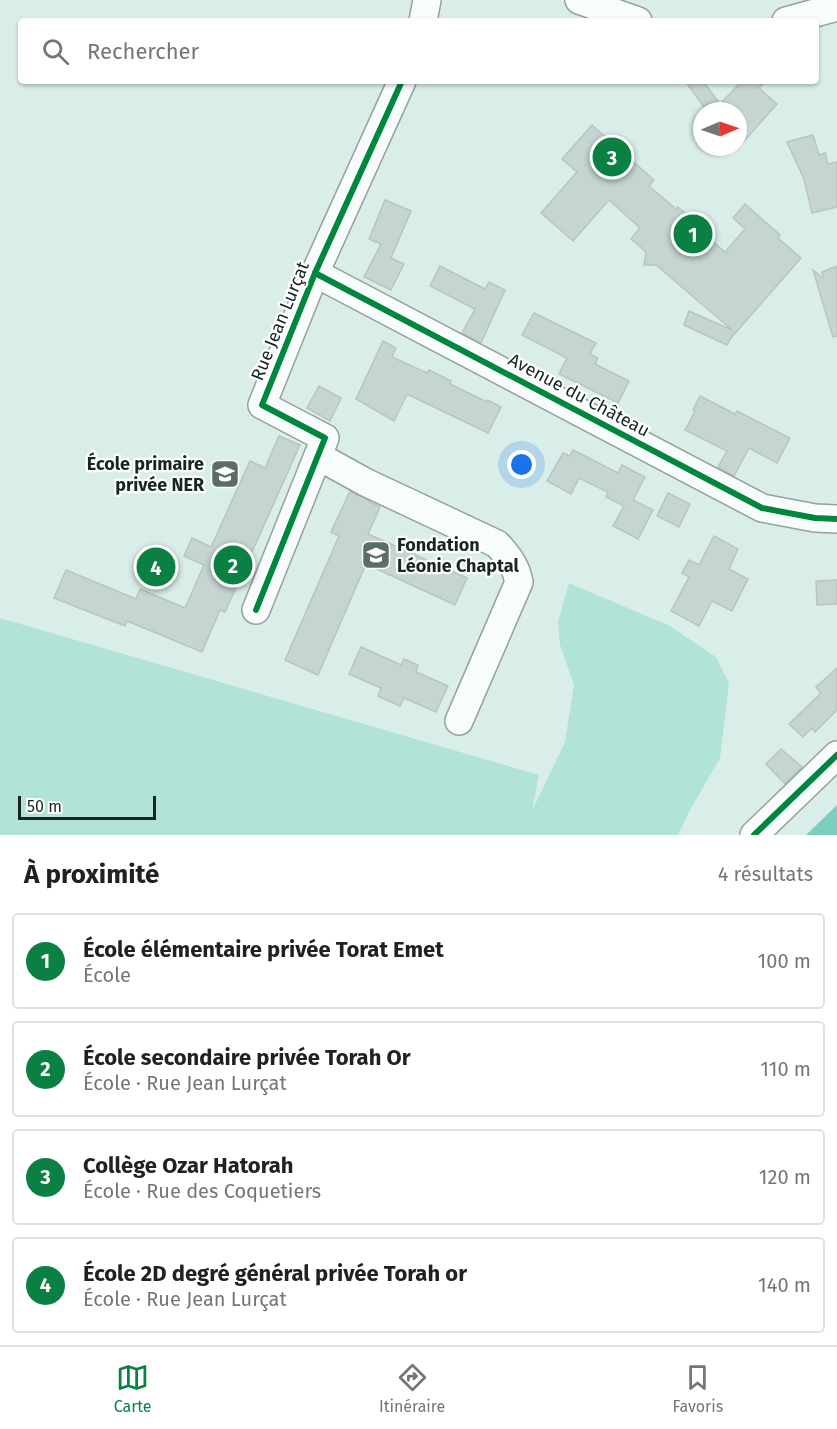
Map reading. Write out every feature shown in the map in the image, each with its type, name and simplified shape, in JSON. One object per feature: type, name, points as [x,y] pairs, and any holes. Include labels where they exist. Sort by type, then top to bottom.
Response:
[{"type":"street","points":[[424,18],[427,0]]},
{"type":"street","points":[[579,0],[630,18]]},
{"type":"street","points":[[797,18],[837,7]]},
{"type":"street","name":"Rue Jean Lurçat","points":[[256,610],[326,438],[262,405],[315,273],[401,84]]},
{"type":"street","name":"Avenue du Château","points":[[315,273],[762,508],[815,518],[837,519]]},
{"type":"street","points":[[318,456],[365,482],[497,544],[510,559],[519,582],[459,721]]},
{"type":"street","points":[[754,835],[837,755]]},
{"type":"shaded area","points":[[569,583],[670,626],[716,657],[729,683],[720,758],[678,835],[0,835],[0,618],[539,775],[532,811],[565,742],[574,685],[560,645],[558,622]]},
{"type":"shaded area","points":[[837,805],[837,835],[806,835]]},
{"type":"building","points":[[687,84],[705,84],[719,102],[700,102]]},
{"type":"building","points":[[739,84],[762,84],[759,88],[777,104],[747,138],[747,102],[722,102]]},
{"type":"building","points":[[592,125],[654,180],[649,186],[693,220],[691,223],[725,252],[745,229],[733,218],[745,204],[780,235],[778,238],[801,258],[727,345],[684,325],[689,311],[732,330],[656,265],[644,265],[646,252],[631,239],[640,228],[609,200],[573,241],[541,213],[577,172],[562,159]]},
{"type":"building","points":[[813,135],[819,155],[825,153],[828,164],[837,162],[837,207],[812,213],[804,179],[787,142]]},
{"type":"building","points":[[385,200],[411,211],[391,258],[404,264],[391,290],[364,277],[381,244],[369,239]]},
{"type":"building","points":[[440,266],[485,289],[489,282],[505,290],[481,343],[462,333],[475,309],[430,286]]},
{"type":"building","points":[[837,266],[837,336],[833,337],[813,270],[823,278],[822,272]]},
{"type":"building","points":[[534,313],[596,343],[590,354],[598,358],[595,364],[629,381],[618,403],[559,374],[567,358],[522,335]]},
{"type":"building","points":[[383,341],[396,348],[392,357],[427,373],[429,370],[451,381],[450,384],[501,407],[488,433],[407,394],[394,421],[356,399]]},
{"type":"building","points":[[319,386],[341,398],[330,421],[307,408]]},
{"type":"building","points":[[700,396],[735,414],[737,411],[790,438],[777,463],[749,448],[734,476],[718,467],[727,451],[685,430]]},
{"type":"building","points":[[279,436],[300,445],[225,612],[220,610],[202,652],[127,621],[125,626],[54,598],[66,570],[136,599],[140,589],[185,608],[204,565],[184,556],[192,538],[211,547],[250,461],[265,468]]},
{"type":"building","points":[[573,450],[618,473],[622,465],[645,477],[633,500],[653,510],[638,539],[613,526],[624,506],[606,497],[608,492],[579,478],[571,494],[547,481],[563,453],[570,456]]},
{"type":"building","points":[[350,491],[380,507],[368,534],[467,578],[455,605],[366,564],[318,675],[285,660],[339,536],[331,532]]},
{"type":"building","points":[[668,493],[690,504],[679,527],[657,516]]},
{"type":"building","points":[[714,536],[738,549],[729,569],[748,579],[732,611],[712,601],[699,626],[671,611],[689,577],[682,573],[689,560],[699,565]]},
{"type":"building","points":[[837,580],[837,604],[817,605],[816,581]]},
{"type":"building","points":[[361,647],[401,665],[404,659],[418,665],[416,672],[448,686],[436,712],[404,698],[400,706],[378,696],[381,688],[349,674]]},
{"type":"building","points":[[837,668],[837,710],[815,732],[812,728],[803,737],[789,724],[821,693],[816,687]]},
{"type":"building","points":[[781,749],[802,767],[785,784],[766,764]]},
{"type":"cycle path","points":[[256,610],[325,438],[262,405],[315,273],[401,84]]},
{"type":"cycle path","points":[[315,273],[762,508],[815,518],[837,519]]},
{"type":"cycle path","points":[[754,835],[837,755]]},
{"type":"place","name":"Collège Ozar Hatorah","points":[[612,157]]},
{"type":"place","name":"École élémentaire privée Torat Emet","points":[[693,234]]},
{"type":"place","name":"École primaire privée NER","points":[[225,474]]},
{"type":"place","name":"Fondation Léonie Chaptal","points":[[376,555]]},
{"type":"place","name":"École secondaire privée Torah Or","points":[[233,565]]},
{"type":"place","name":"École 2D degré général privée Torah or","points":[[156,567]]}]
